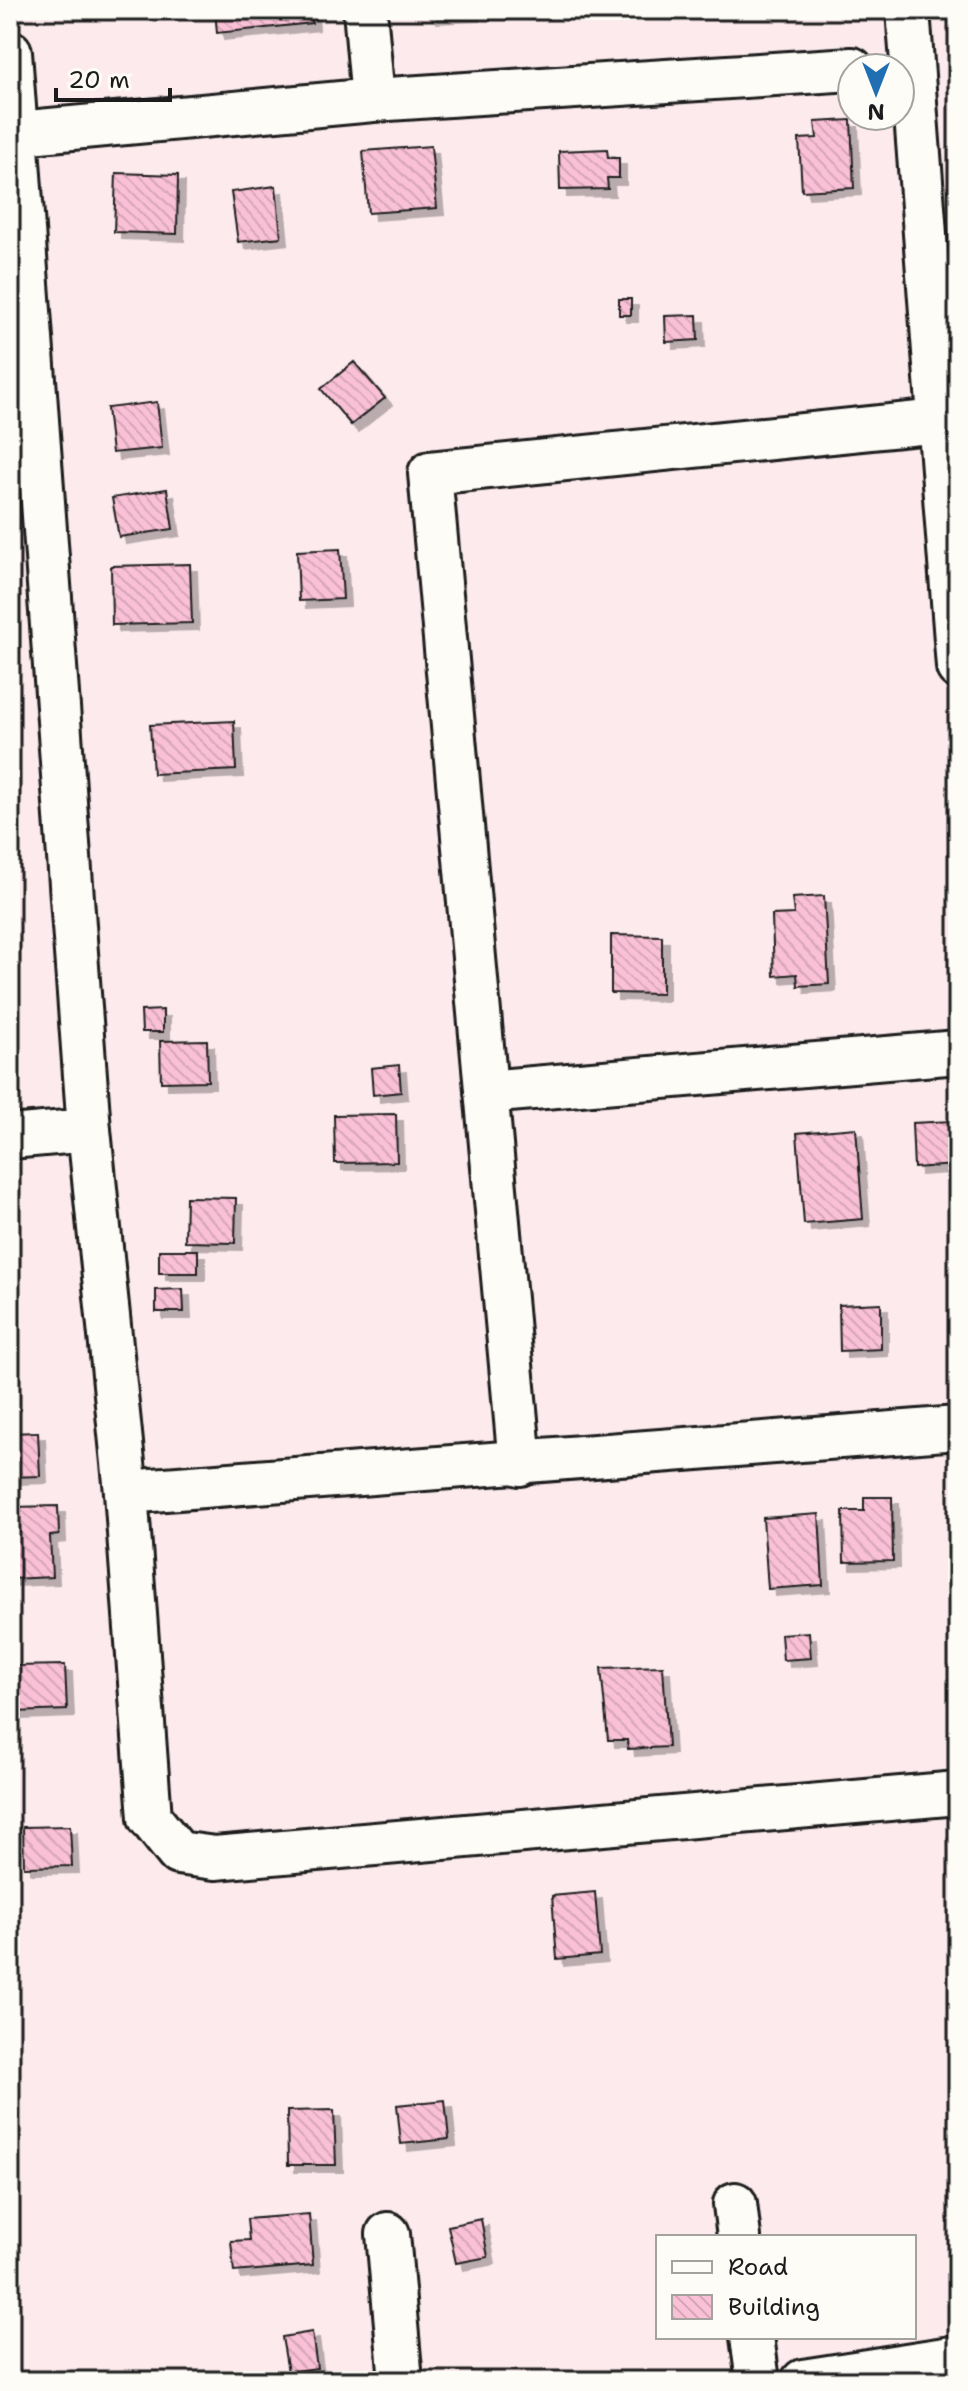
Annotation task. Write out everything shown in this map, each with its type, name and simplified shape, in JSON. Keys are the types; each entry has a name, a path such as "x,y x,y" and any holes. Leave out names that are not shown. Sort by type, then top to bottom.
{"street":[{"path":"365,10 373,100"},
{"path":"908,10 913,52"},
{"path":"10,52 89,1130 126,1492 150,1818 178,1853 215,1858 958,1793"},
{"path":"18,133 373,100 836,70"},
{"path":"916,93 958,667"},
{"path":"520,1464 430,473 939,421"},
{"path":"486,1092 958,1052"},
{"path":"10,1137 89,1130"},
{"path":"126,1492 958,1428"},
{"path":"388,2234 401,2381"},
{"path":"752,2339 758,2381"},
{"path":"803,2381 958,2357"}],"building":[{"path":"215,10 311,10 312,23 217,33"},
{"path":"430,10 472,10 472,14 430,16"},
{"path":"836,121 836,132 852,132 854,188 802,191 799,139 817,138 815,122"},
{"path":"431,146 437,208 368,213 363,151"},
{"path":"607,149 608,158 619,158 619,178 607,178 608,189 560,190 559,151"},
{"path":"116,173 178,175 177,234 114,232"},
{"path":"276,186 281,237 238,242 231,192"},
{"path":"619,299 631,299 631,315 619,315"},
{"path":"697,315 698,340 666,342 665,316"},
{"path":"354,362 385,398 351,425 321,389"},
{"path":"157,402 162,448 112,453 107,408"},
{"path":"167,489 173,529 119,537 112,498"},
{"path":"340,549 343,599 299,601 297,551"},
{"path":"190,564 192,623 112,625 111,566"},
{"path":"234,721 236,770 153,774 150,725"},
{"path":"824,896 829,984 798,986 797,974 774,976 772,915 794,914 792,898"},
{"path":"611,935 662,936 662,994 611,993"},
{"path":"163,1010 163,1032 142,1032 141,1011"},
{"path":"207,1040 208,1081 161,1082 160,1041"},
{"path":"399,1065 401,1092 373,1095 371,1068"},
{"path":"396,1114 397,1162 335,1163 334,1115"},
{"path":"952,1121 955,1165 914,1168 912,1123"},
{"path":"856,1128 863,1219 804,1224 797,1133"},
{"path":"186,1197 236,1198 235,1243 185,1242"},
{"path":"159,1250 198,1250 198,1273 159,1273"},
{"path":"183,1289 184,1312 156,1312 156,1290"},
{"path":"881,1303 881,1349 840,1351 839,1305"},
{"path":"38,1432 40,1476 10,1477 10,1433"},
{"path":"864,1497 892,1497 893,1561 844,1562 843,1511 864,1511"},
{"path":"58,1506 59,1535 50,1536 52,1577 10,1579 10,1507"},
{"path":"819,1514 823,1585 768,1589 763,1518"},
{"path":"809,1632 811,1658 783,1660 781,1634"},
{"path":"65,1665 67,1710 14,1712 13,1666"},
{"path":"663,1666 668,1747 628,1749 627,1740 608,1740 601,1668"},
{"path":"70,1826 72,1866 24,1867 23,1827"},
{"path":"954,1870 958,1870 958,1920"},
{"path":"595,1892 600,1955 557,1959 552,1896"},
{"path":"445,2100 449,2139 401,2144 397,2105"},
{"path":"334,2110 336,2165 288,2165 287,2111"},
{"path":"309,2214 313,2265 234,2272 231,2241 249,2240 247,2219"},
{"path":"481,2219 488,2257 456,2263 448,2226"},
{"path":"312,2332 317,2368 288,2372 282,2337"}]}
